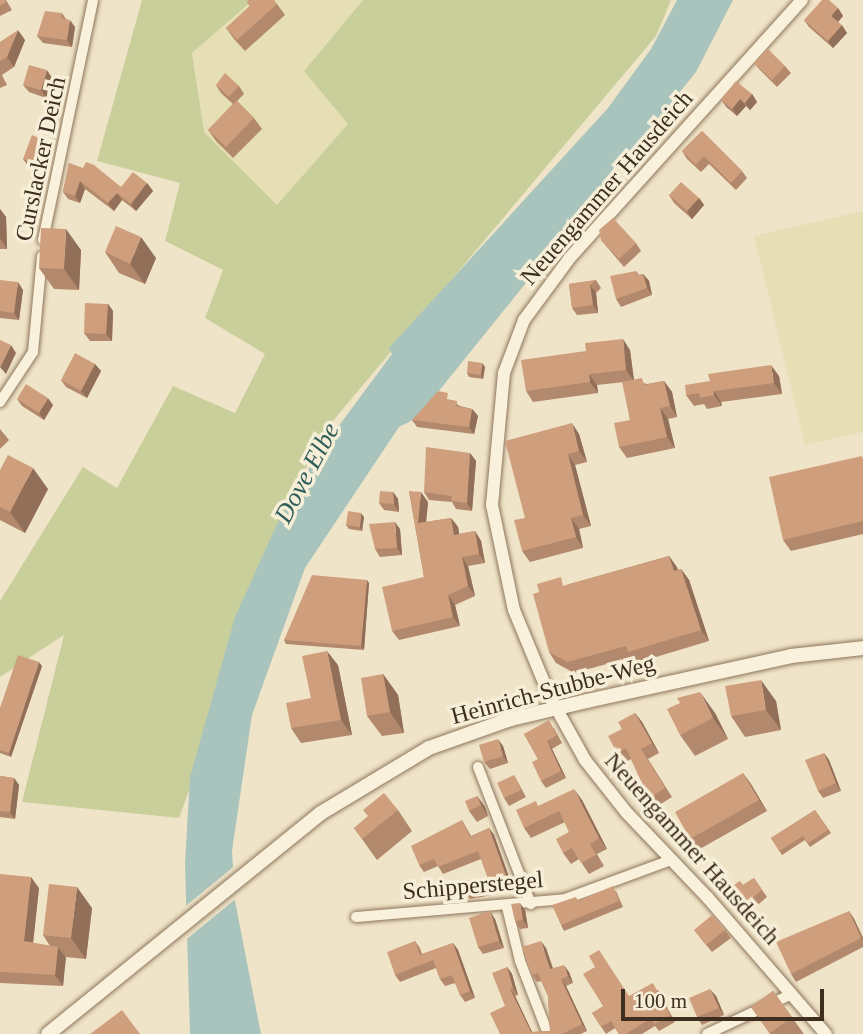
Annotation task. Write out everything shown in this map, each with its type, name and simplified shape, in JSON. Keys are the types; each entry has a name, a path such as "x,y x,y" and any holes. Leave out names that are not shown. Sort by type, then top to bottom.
{"main road":[{"name":"Heinrich-Stubbe-Weg","path":"48,1034 249,870 377,775 468,733 556,708 791,656 863,648"}],"street":[{"name":"Curslacker Deich","path":"0,402 33,352 44,231 73,115 93,0"},
{"name":"Neuengammer Hausdeich","path":"802,0 569,259 524,320 508,357 493,465 494,529 514,610 556,708 608,791 826,1034"},
{"path":"478,767 531,904"},
{"name":"Schipperstegel","path":"356,917 507,907 565,899 671,860"},
{"path":"507,907 520,961 548,1034"},
{"path":"707,1034 792,994"}],"shaded area":[{"path":"253,0 363,0 304,71 349,124 277,205 204,132 192,53"},
{"path":"863,211 863,432 805,445 754,236"}],"green space":[{"path":"142,0 253,0 192,53 204,132 277,205 348,124 304,71 363,0 671,0 656,36 316,441 179,818 22,802 64,635 0,677 0,601 83,467 117,488 173,386 235,413 265,354 205,318 223,270 165,241 180,183 97,161"}],"water":[{"name":"Dove Elbe","path":"677,0 733,0 696,72 417,418 399,427 305,568 252,715 232,851 235,901 261,1034 190,1034 185,864 190,777 235,617 277,524 315,458 392,354 389,348 608,108 651,49"}],"pier":[{"path":"237,864 238,897 182,943 182,909"}],"building":[{"path":"248,0 274,0 277,4 237,40 226,28 250,6"},
{"path":"822,0 829,0 838,8 831,16 842,25 828,41 804,20"},
{"path":"45,11 62,13 61,18 70,20 67,40 37,36"},
{"path":"18,30 7,57 0,61 0,42"},
{"path":"768,49 785,66 772,80 754,63"},
{"path":"29,65 47,70 41,90 23,85"},
{"path":"225,73 239,86 229,97 216,85"},
{"path":"736,81 752,94 745,103 740,99 732,109 721,99"},
{"path":"236,101 254,118 226,147 208,130"},
{"path":"702,131 742,171 731,183 704,156 696,165 682,151"},
{"path":"32,135 48,142 39,165 23,159"},
{"path":"86,162 94,165 121,187 133,172 147,183 131,204 117,193 108,203 80,181 75,196 63,192 69,163 83,168"},
{"path":"681,182 699,198 687,211 669,195"},
{"path":"613,218 636,243 619,259 601,240 599,230"},
{"path":"116,226 141,237 130,264 105,252"},
{"path":"41,228 66,229 64,269 39,268"},
{"path":"636,271 637,275 643,274 647,288 616,299 610,276"},
{"path":"0,280 18,282 14,313 0,311"},
{"path":"596,280 590,285 593,305 572,308 569,284"},
{"path":"85,303 108,304 106,334 84,333"},
{"path":"623,339 626,370 589,374 590,382 526,391 521,360 586,351 585,343"},
{"path":"0,340 11,345 0,367"},
{"path":"75,353 95,364 81,391 61,380"},
{"path":"468,361 482,363 481,375 467,373"},
{"path":"771,365 774,383 714,391 714,395 700,398 699,393 686,395 685,385 710,381 708,374"},
{"path":"642,378 644,385 664,381 670,406 660,408 667,437 619,447 614,423 630,420 622,382"},
{"path":"26,384 48,398 39,413 17,399"},
{"path":"438,391 448,393 447,399 457,401 456,406 472,409 469,427 412,420"},
{"path":"572,423 579,451 568,454 583,515 571,518 576,537 522,551 514,520 525,518 505,441"},
{"path":"426,447 470,453 467,503 451,501 452,496 424,492"},
{"path":"8,455 33,468 10,512 0,507 0,470"},
{"path":"862,456 863,521 783,540 769,477"},
{"path":"380,491 393,492 394,504 379,503"},
{"path":"409,491 421,492 418,523 451,518 454,535 475,531 479,554 462,557 468,586 448,595 453,617 392,631 382,587 424,577"},
{"path":"348,511 361,513 360,527 346,525"},
{"path":"395,522 397,548 375,549 369,524"},
{"path":"669,556 674,571 681,569 701,630 628,652 626,646 567,662 549,652 533,594 539,592 537,584 561,577 563,586"},
{"path":"312,575 367,580 361,646 284,640"},
{"path":"327,651 341,720 291,728 286,703 311,698 302,656"},
{"path":"18,655 39,662 9,753 0,750 0,708"},
{"path":"383,674 390,712 367,716 361,678"},
{"path":"761,680 766,710 731,716 725,686"},
{"path":"700,692 713,718 680,735 667,709 680,703 677,698"},
{"path":"635,713 652,743 641,749 665,788 649,798 626,748 617,753 608,736 622,729 618,722"},
{"path":"549,720 557,735 547,741 561,771 541,781 532,762 538,759 524,734"},
{"path":"498,739 503,756 484,762 479,745"},
{"path":"824,753 836,783 818,791 805,760"},
{"path":"743,773 759,800 690,839 675,812"},
{"path":"514,775 521,790 504,798 497,783"},
{"path":"0,776 14,778 10,812 0,811"},
{"path":"574,789 599,838 590,844 596,855 581,863 572,848 563,853 556,839 569,832 559,811 524,828 516,810 536,801 538,806"},
{"path":"384,793 398,810 362,839 354,828 368,816 363,810"},
{"path":"477,796 481,805 469,811 465,801"},
{"path":"815,810 828,830 808,843 803,836 779,851 771,838"},
{"path":"462,820 470,837 489,828 509,884 465,892 463,881 488,878 478,851 438,867 434,859 419,865 411,846"},
{"path":"0,874 31,877 24,941 58,947 55,975 0,972"},
{"path":"754,878 762,890 742,907 729,888 740,881 743,885"},
{"path":"49,884 77,887 71,938 43,935"},
{"path":"613,886 619,901 561,925 552,905 576,897 578,901"},
{"path":"520,903 523,920 515,921 511,904"},
{"path":"490,911 499,941 478,947 469,918"},
{"path":"849,911 861,938 791,974 776,942"},
{"path":"712,915 725,930 706,945 694,930"},
{"path":"415,941 420,955 453,943 470,991 460,995 452,975 440,979 433,960 395,975 387,952"},
{"path":"541,941 550,969 564,965 568,976 561,979 582,1024 562,1034 500,1034 490,1013 505,1006 492,973 507,967 513,988 510,989 531,1032 550,1031 548,996 538,973 532,975 522,947"},
{"path":"599,950 629,996 653,983 670,1015 654,1024 651,1018 626,1034 619,1034 611,1021 601,1027 592,1013 603,1006 583,974 595,967 589,956"},
{"path":"710,989 719,1008 697,1017 689,998"},
{"path":"773,991 792,1017 770,1033 751,1007"},
{"path":"122,1010 140,1034 90,1034"}]}
